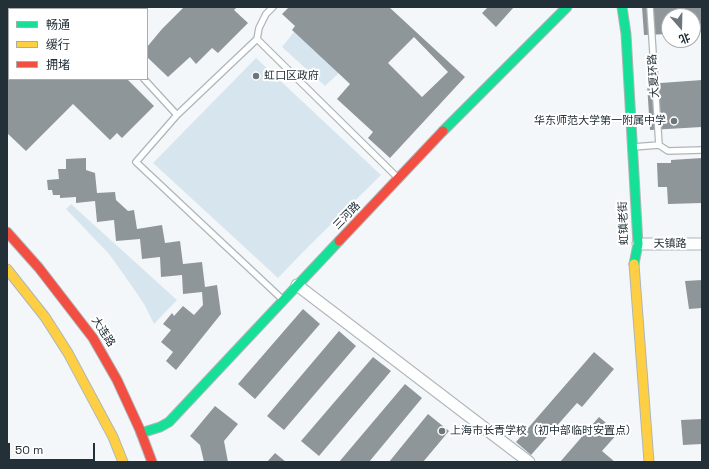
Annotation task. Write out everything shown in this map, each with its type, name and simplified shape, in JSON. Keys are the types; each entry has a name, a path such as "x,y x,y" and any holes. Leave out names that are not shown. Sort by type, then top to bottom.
{"street":[{"name":"三河路","path":"141,433 160,427 174,417 460,114 566,7"},
{"name":"虹镇老街","path":"622,7 626,34 638,244 634,266 649,462"},
{"name":"大连路","path":"7,232 40,268 94,338 117,380 141,433 152,462"},
{"name":"天镇路","path":"638,244 702,244"},
{"path":"7,270 45,317 68,353 113,437 123,462"},
{"path":"297,285 529,462"}],"lane":[{"path":"273,7 266,14 259,28 258,39 177,115 136,162 283,301"},
{"name":"大夏环路","path":"650,7 659,145"},
{"path":"258,39 399,179"},
{"path":"145,80 177,115"},
{"path":"632,147 659,145 668,151 702,150"}],"shaded area":[{"path":"89,7 129,7 128,8"},
{"path":"294,32 339,73 325,86 282,47"},
{"path":"256,58 381,175 278,278 153,163"},
{"path":"71,204 177,300 154,324 144,304 109,254 66,209"}],"building":[{"path":"184,7 237,7 234,10 248,23 218,53 212,48 196,64 190,57 168,77 148,58 148,46"},
{"path":"289,7 389,7 465,77 390,158 368,138 373,132 337,99 350,84 292,30 295,26 282,14","holes":["414,37 448,72 422,97 388,63"]},
{"path":"488,7 514,7 496,27 482,13"},
{"path":"642,7 702,7 702,32 701,8 661,8 661,34 644,35"},
{"path":"7,64 8,80 128,80 154,106 122,138 117,133 110,140 73,104 26,151 7,133"},
{"path":"702,80 702,127 650,130 647,84"},
{"path":"86,158 86,170 95,173 97,193 115,192 116,200 128,211 134,210 137,229 162,225 165,243 180,241 183,264 202,262 205,287 217,285 221,314 176,370 166,361 173,352 161,342 171,330 163,324 172,313 174,316 183,306 194,315 203,305 202,292 183,294 182,275 161,277 160,257 142,259 140,239 116,241 114,220 97,222 95,201 76,203 76,197 60,198 60,195 53,195 52,190 48,190 47,180 59,179 58,169 66,169 66,159"},
{"path":"702,158 702,203 668,204 667,187 658,187 657,163 671,163 671,160"},
{"path":"702,280 702,308 689,309 685,281"},
{"path":"303,309 320,324 255,399 238,384"},
{"path":"339,331 356,346 284,430 267,416"},
{"path":"594,352 614,369 582,407 577,403 531,455 516,442"},
{"path":"373,357 391,371 319,456 301,441"},
{"path":"405,384 422,398 369,462 339,462"},
{"path":"215,406 238,424 224,441 228,462 204,462 200,445 190,436"},
{"path":"428,414 449,431 423,462 389,462"},
{"path":"599,417 618,433 602,451 615,462 560,462"},
{"path":"702,419 702,444 683,445 681,420"},
{"path":"275,453 286,462 267,462"}],"traffic: fast":[{"path":"443,131 567,7"},
{"path":"622,7 626,34 638,244 634,264"},
{"path":"141,433 160,427 169,422 339,241"}],"traffic: slow":[{"path":"634,264 649,462"},
{"path":"7,269 45,317 68,353 113,437 123,462"}],"traffic: jam":[{"path":"339,241 443,131"},
{"path":"7,232 39,268 93,338 117,380 140,430 152,462"}],"place":[{"name":"虹口区政府","path":"256,76"},
{"name":"华东师范大学第一附属中学","path":"674,121"},
{"name":"上海市长青学校（初中部临时安置点）","path":"442,431"}]}
